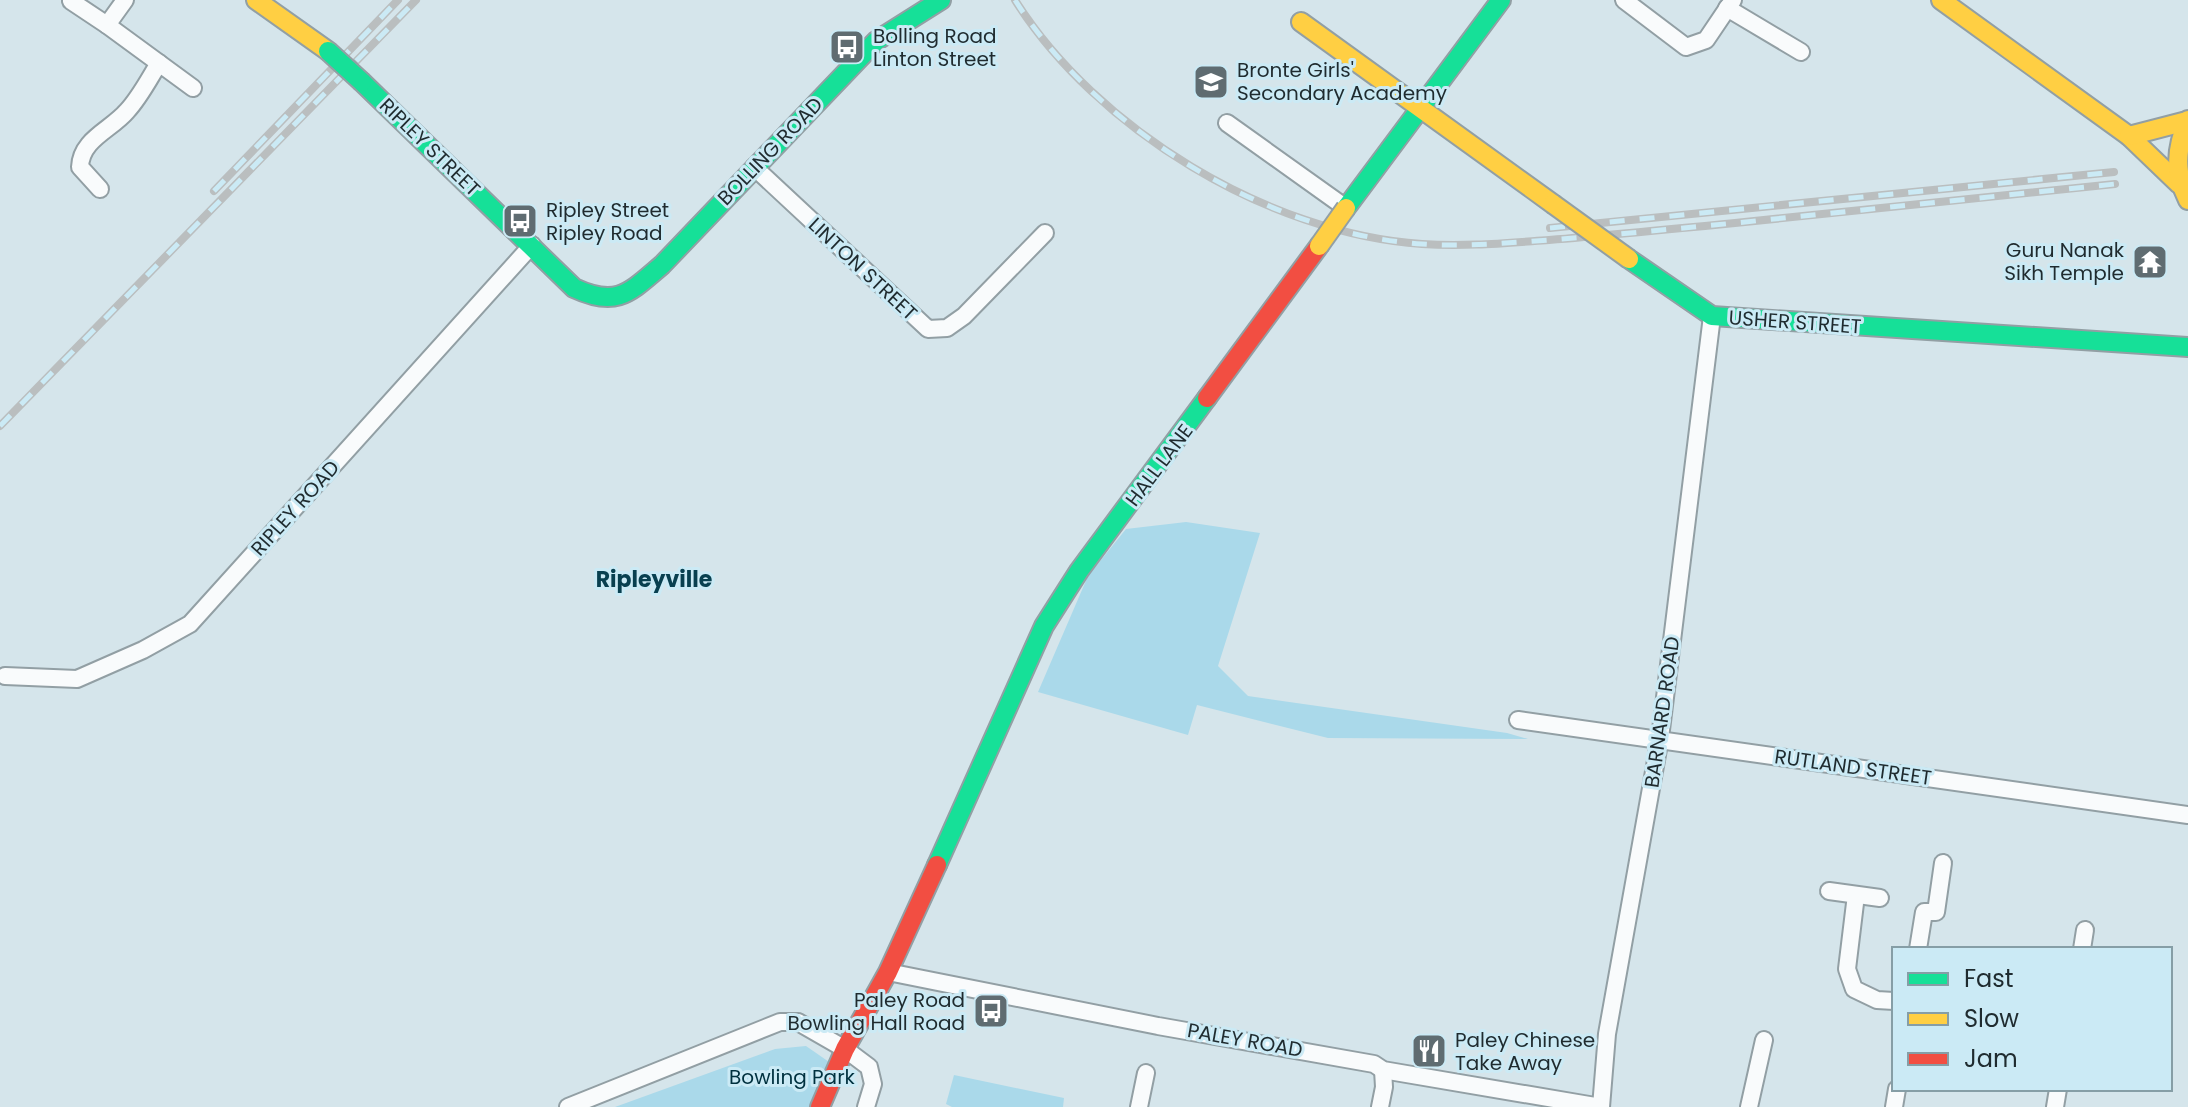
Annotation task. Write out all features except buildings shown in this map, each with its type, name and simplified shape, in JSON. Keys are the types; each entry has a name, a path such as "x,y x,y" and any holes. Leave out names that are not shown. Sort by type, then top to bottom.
{"street":[{"path":"107,25 125,0"},
{"name":"RIPLEY STREET","path":"256,0 328,51 574,288 598,298"},
{"name":"BOLLING ROAD","path":"598,298 615,297 633,290 662,265 876,41 941,0"},
{"name":"HALL LANE","path":"820,1107 845,1049 888,972 1044,626 1079,571 1501,0"},
{"path":"1624,0 1686,47 1706,40 1730,4 1801,52"},
{"path":"1942,0 2129,136 2183,192"},
{"path":"71,1 193,88"},
{"name":"USHER STREET","path":"1301,22 1712,316 2188,347"},
{"path":"100,189 80,167 82,152 97,135 127,111 159,63"},
{"path":"2129,136 2188,121"},
{"path":"2183,192 2176,151 2188,121"},
{"path":"1227,123 1346,208"},
{"name":"LINTON STREET","path":"754,167 928,329 947,328 964,316 1045,233"},
{"name":"RIPLEY ROAD","path":"5,676 77,679 143,650 190,624 532,245"},
{"name":"BARNARD ROAD","path":"1601,1107 1607,1034 1660,738 1712,316"},
{"name":"RUTLAND STREET","path":"1518,720 2188,815"},
{"path":"1918,947 1924,912 1936,912 1943,863"},
{"path":"1829,891 1880,898"},
{"path":"1856,895 1847,969 1854,989 1877,1000 1892,1001"},
{"path":"2082,947 2085,930"},
{"name":"PALEY ROAD","path":"888,972 1158,1026 1374,1064 1383,1070 1601,1107"},
{"path":"568,1107 780,1022 798,1022 869,1067 873,1084 866,1107"},
{"path":"1749,1107 1764,1040"},
{"path":"1380,1107 1383,1070"},
{"path":"1139,1107 1146,1073"}],"green space":[{"path":"1186,522 1260,533 1218,666 1248,696 1507,733 1528,739 1328,738 1197,705 1188,735 1038,692 1088,576 1126,529"},
{"name":"Bowling Park","path":"806,1046 832,1064 813,1107 615,1107 775,1049"},
{"path":"954,1075 1064,1098 1063,1107 952,1107 946,1104"}],"railway":[{"path":"214,191 398,0"},
{"path":"0,426 416,0"},
{"path":"1015,0 1049,47 1091,91 1139,131 1192,167 1247,196 1305,220 1364,236 1438,245 1517,242 2115,184"},
{"path":"1550,228 2114,172"}],"traffic: fast":[{"path":"362,82 574,288 601,297 612,297 631,290 662,265 876,41 941,0"},
{"path":"1346,208 1501,0"},
{"path":"328,51 362,82"},
{"path":"1629,259 1712,316 2188,347"},
{"path":"937,865 1044,626 1079,571 1207,398"}],"traffic: slow":[{"path":"256,0 328,51"},
{"path":"1941,0 2129,136 2179,184"},
{"path":"1301,22 1553,204"},
{"path":"2188,120 2178,160 2180,180 2188,200"},
{"path":"2129,136 2187,121"},
{"path":"1553,204 1629,259"},
{"path":"1319,246 1346,208"}],"traffic: jam":[{"path":"1207,398 1319,246"},
{"path":"820,1107 845,1049 888,972 937,865"}],"place":[{"name":"Bolling Road Linton Street","path":"847,47"},
{"name":"Bronte Girls' Secondary Academy","path":"1211,82"},
{"name":"Ripley Street Ripley Road","path":"520,221"},
{"name":"Guru Nanak Sikh Temple","path":"2150,262"},
{"name":"Paley Road Bowling Hall Road","path":"991,1011"},
{"name":"Paley Chinese Take Away","path":"1429,1051"}],"district":[{"name":"Ripleyville","path":"654,579"}]}
